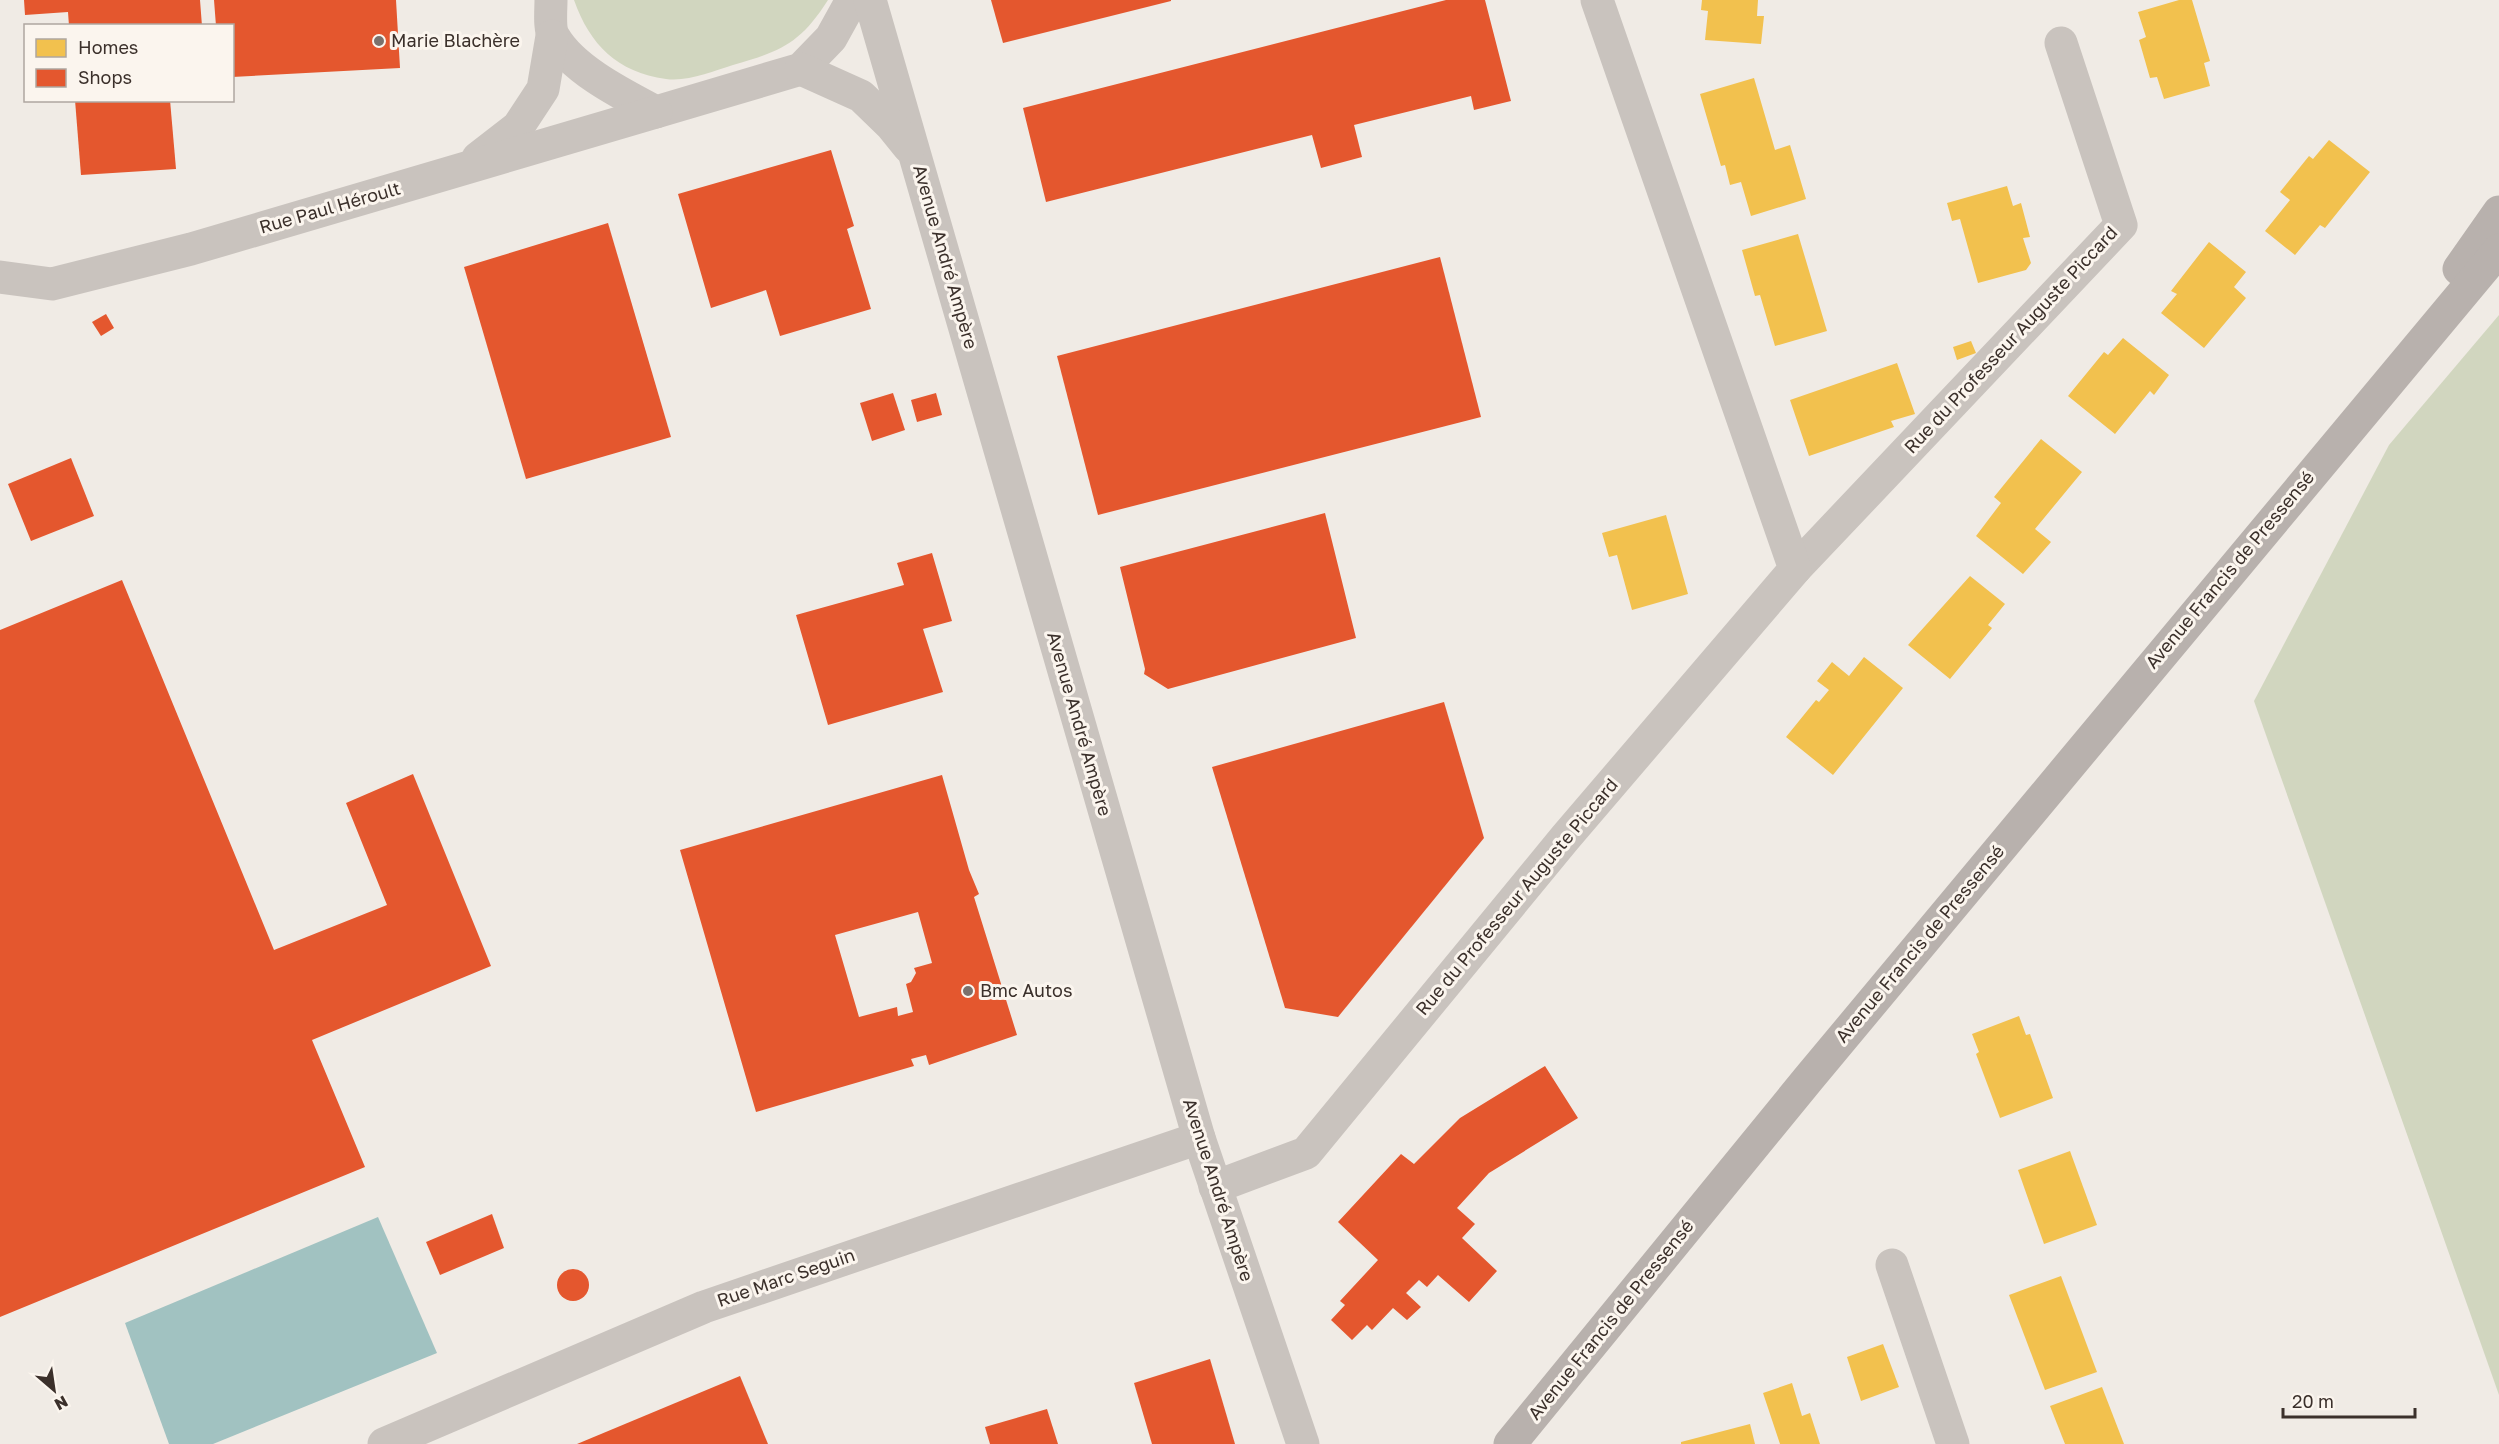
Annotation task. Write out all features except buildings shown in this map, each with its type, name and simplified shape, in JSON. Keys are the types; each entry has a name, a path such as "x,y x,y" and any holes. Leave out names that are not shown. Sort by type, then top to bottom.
{"main road":[{"name":"Avenue Francis de Pressensé","path":"2333,447 2499,212"},
{"name":"Avenue Francis de Pressensé","path":"1510,1444 1809,1078 2499,250"}],"street":[{"path":"465,168 518,127 543,89 552,36 551,0"},
{"path":"852,0 831,38 801,69 861,96 892,126 917,158"},
{"name":"Avenue André Ampère","path":"870,0 1199,1138 1303,1444"},
{"path":"1597,0 1795,569"},
{"path":"552,36 592,74 619,93 656,112"},
{"name":"Rue du Professeur Auguste Piccard","path":"1215,1187 1306,1153 1559,845 1795,569 2121,225 2061,43"},
{"name":"Rue Paul Héroult","path":"0,277 52,284 191,249 801,69"},
{"name":"Rue Marc Seguin","path":"384,1444 704,1307 1199,1138"},
{"path":"1892,1265 1953,1444"}],"green space":[{"path":"574,0 828,0 808,27 777,50 700,75 674,80 633,70 608,54 588,30"},
{"path":"2499,315 2499,1395 2254,701 2389,445"}],"water":[{"path":"378,1217 437,1353 213,1444 169,1444 125,1323"}],"place":[{"name":"Marie Blachère","path":"379,41"},
{"name":"Bmc Autos","path":"968,991"}]}
